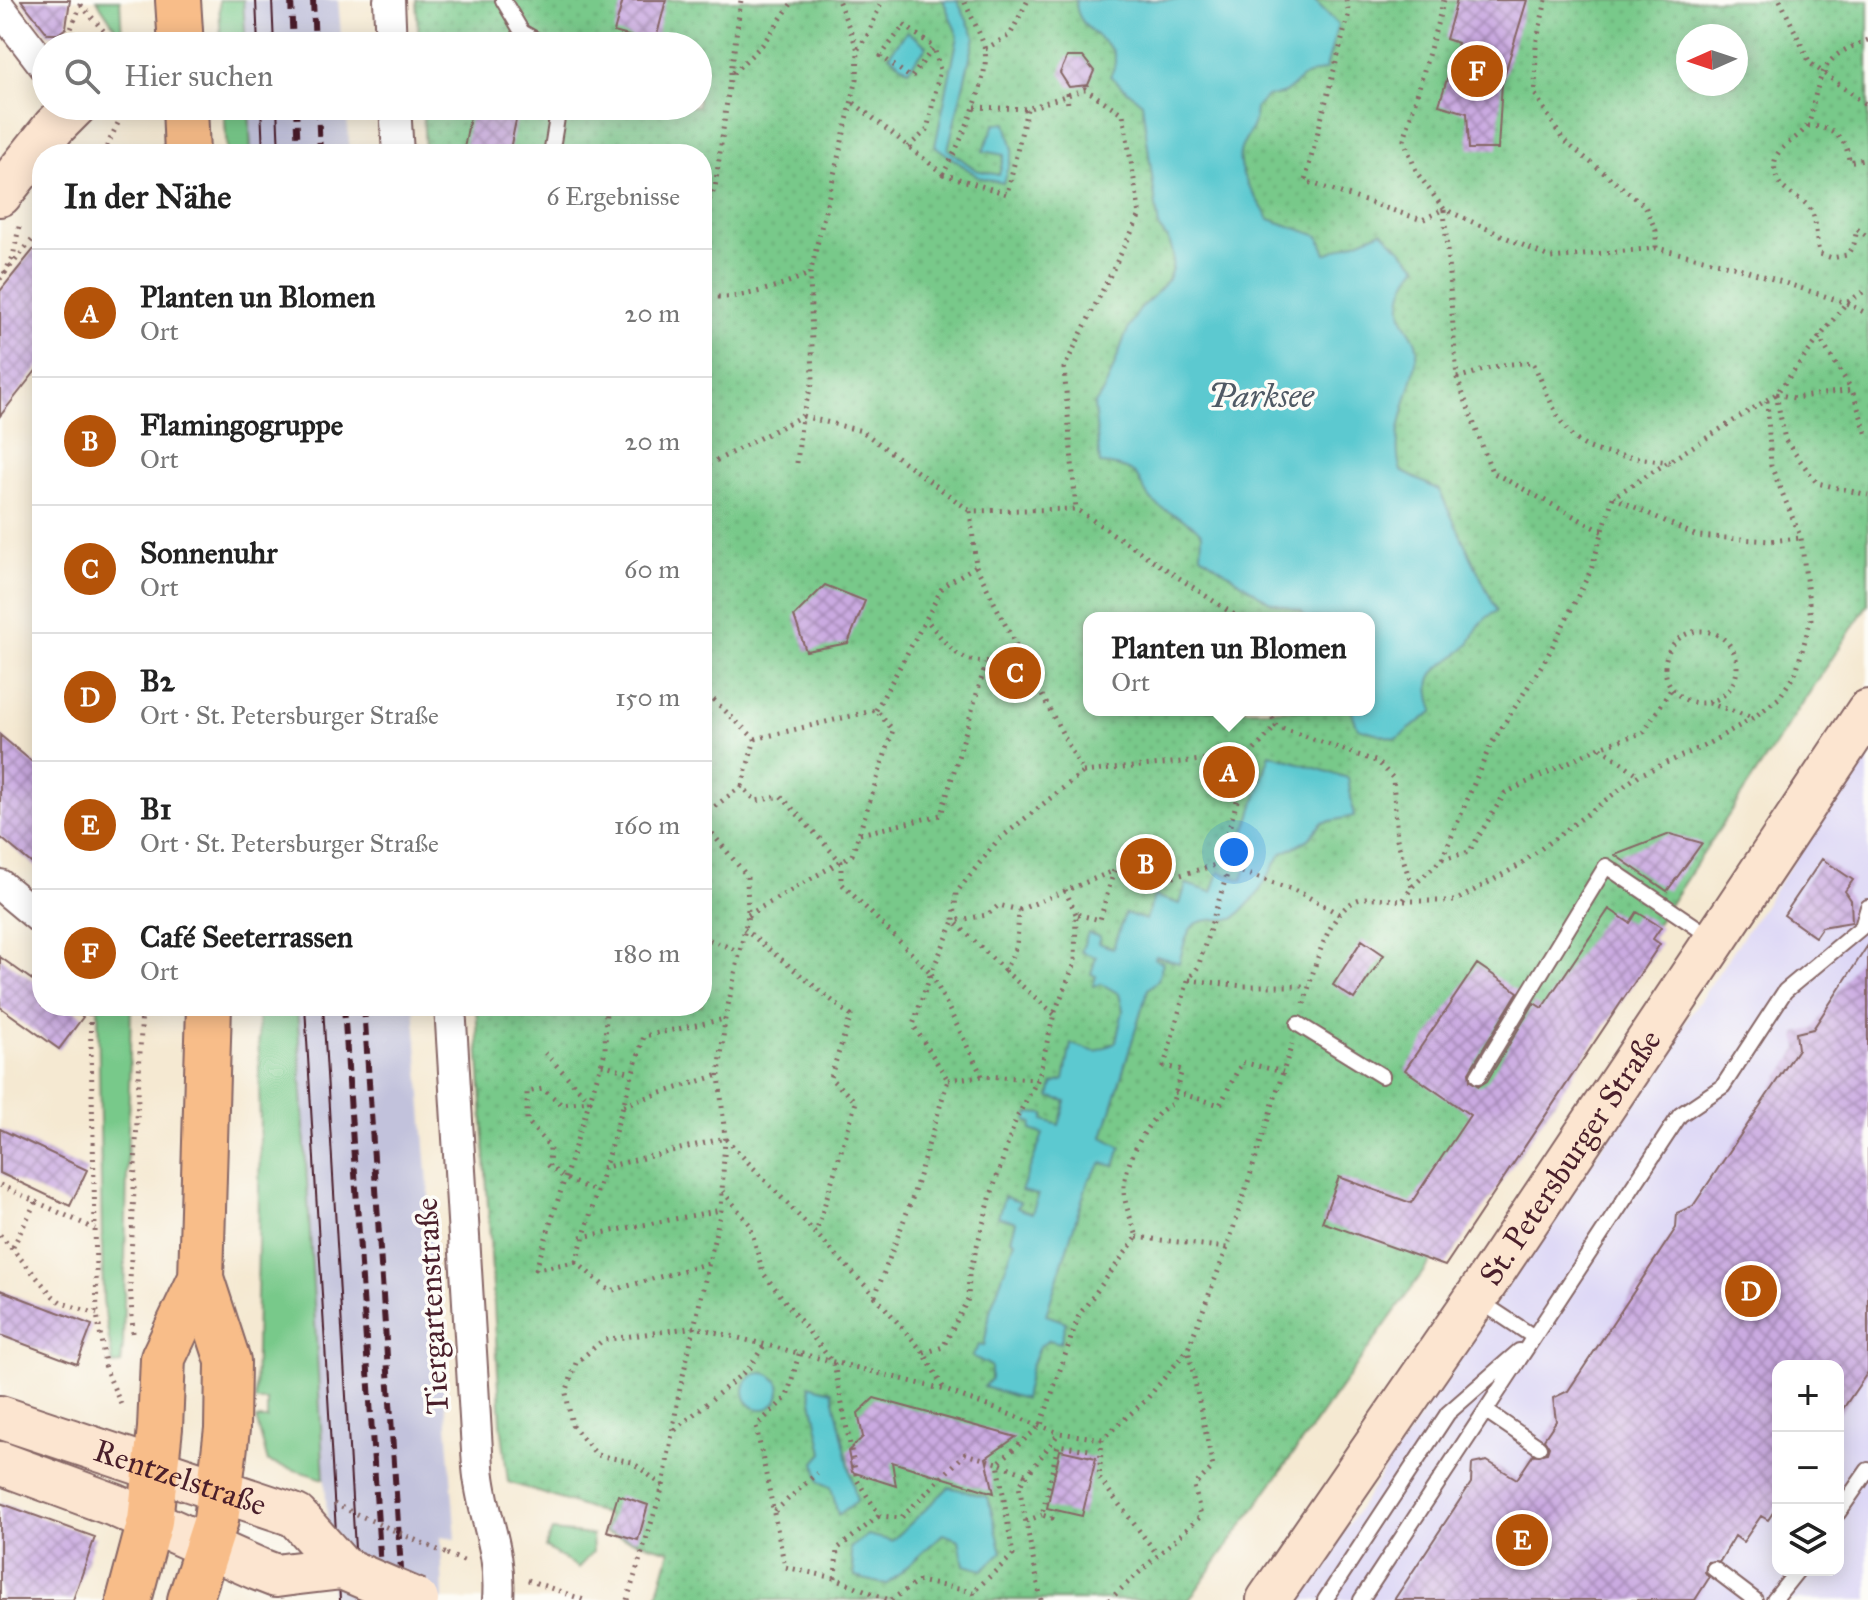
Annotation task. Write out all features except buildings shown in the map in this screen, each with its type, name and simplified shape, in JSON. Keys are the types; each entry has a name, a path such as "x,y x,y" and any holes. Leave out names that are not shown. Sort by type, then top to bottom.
{"main road":[{"path":"186,120 187,144"},
{"path":"190,1600 210,1548 222,1489 228,1361 201,1278 209,1016"},
{"path":"129,1600 150,1521 157,1467 163,1358 201,1278"}],"street":[{"path":"389,0 390,32"},
{"path":"0,8 32,50"},
{"path":"40,144 61,120"},
{"path":"396,120 397,144"},
{"path":"0,195 32,155"},
{"name":"St. Petersburger Straße","path":"1268,1600 1476,1298 1868,711"},
{"path":"0,885 32,912"},
{"name":"Tiergartenstraße","path":"451,1016 478,1467 482,1500 498,1553 498,1600"},
{"name":"Rentzelstraße","path":"0,1417 296,1516 342,1568 417,1600"},
{"name":"Rentzelstraße","path":"0,1463 150,1521 276,1576 342,1568"}],"lane":[{"path":"503,0 522,32"},
{"path":"553,144 557,120"},
{"path":"1478,1076 1606,866 1715,939"},
{"path":"1361,1600 1680,1115 1723,1086 1785,991 1862,927 1868,907"},
{"path":"1298,1024 1382,1076"},
{"path":"1476,1298 1534,1337"},
{"path":"1325,1600 1448,1413 1534,1337"},
{"path":"1486,1411 1539,1447"},
{"path":"1844,1504 1868,1470"},
{"path":"1714,1569 1755,1600"},
{"path":"1774,1600 1793,1576"}],"path":[{"path":"712,194 741,0"},
{"path":"732,73 762,45 794,0"},
{"path":"797,463 802,416 813,381 810,274 854,103 858,50 838,0"},
{"path":"858,50 869,33 882,0"},
{"path":"943,174 960,147 975,107 985,49 964,0"},
{"path":"985,49 1010,35 1028,0"},
{"path":"1346,0 1349,13 1305,181 1422,220 1444,209"},
{"path":"1444,0 1404,140 1417,173 1444,209 1551,258 1656,248 1733,266 1846,303 1868,314"},
{"path":"1546,0 1536,44 1535,94 1563,140 1645,206 1656,231 1656,248"},
{"path":"1780,0 1810,63 1868,106"},
{"path":"69,32 82,3 105,32"},
{"path":"908,147 927,130 940,70 934,47 904,25 881,56 911,78 934,47"},
{"path":"1868,40 1837,52 1822,72 1808,126 1787,141 1775,158 1779,183 1791,196 1807,204 1814,216 1820,254 1832,258 1847,255 1854,244 1857,229 1868,237"},
{"path":"975,107 1027,109 1085,89 1123,114 1140,215 1064,368 1076,509"},
{"path":"1067,93 1068,106"},
{"path":"854,103 943,174 1007,194 1027,109"},
{"path":"108,144 119,121"},
{"path":"1808,126 1829,129 1844,141 1849,162 1868,158"},
{"path":"1444,209 1457,378 1492,472 1603,532"},
{"path":"0,279 32,240"},
{"path":"712,295 740,295 810,274"},
{"path":"1403,901 1412,887 1442,859 1490,746 1547,657 1591,570 1613,497 1733,418 1776,394 1846,303 1868,289"},
{"path":"1818,336 1852,390 1868,438"},
{"path":"1457,378 1501,365 1533,362 1570,439 1598,453 1670,462"},
{"path":"1776,394 1794,398 1852,390"},
{"path":"1776,394 1785,440 1817,483 1868,495"},
{"path":"1157,1554 1099,1478 1102,1439 1146,1400 1188,1349 1227,1248 1322,943 1339,914 1362,898 1455,901 1518,866 1639,775 1704,746 1753,718 1779,698 1796,672 1811,619 1801,538 1771,466 1767,401"},
{"path":"712,463 802,416 862,431 970,511 1076,509 1230,612"},
{"path":"1613,497 1697,536 1770,541 1801,538"},
{"path":"970,511 976,566 1083,772"},
{"path":"755,739 876,710 943,586 976,566"},
{"path":"926,619 953,654 986,663 1021,656"},
{"path":"1708,703 1726,693 1736,674 1735,652 1714,632 1695,630 1671,644 1664,667 1671,689 1680,697 1753,718"},
{"path":"860,834 941,815 986,663"},
{"path":"1442,859 1469,852 1505,793 1600,747 1644,732 1671,689"},
{"path":"712,698 755,739"},
{"path":"748,915 852,855 893,730 876,710"},
{"path":"1272,716 1276,726"},
{"path":"1276,726 1378,762 1393,778 1397,839 1412,887"},
{"path":"1219,864 1250,755 1276,726"},
{"path":"712,811 742,786 755,739"},
{"path":"1600,747 1639,775"},
{"path":"875,1296 912,1199 948,1080 913,1025 954,921 956,893 997,841 1083,772 1250,755"},
{"path":"742,786 756,801 781,796 841,862 841,883 931,973 982,1076"},
{"path":"627,1600 663,1486 679,1393 721,1210 725,1138 719,1075 725,1019 748,915 747,876 712,832"},
{"path":"954,921 987,915 999,905 1019,910 1114,870 1156,882 1219,864 1299,892 1339,914"},
{"path":"1137,1237 1123,1188 1142,1134 1160,1108 1172,1104 1182,1070 1164,1066 1188,980 1198,967 1229,868"},
{"path":"1076,914 1100,920 1114,870"},
{"path":"924,1353 943,1347 968,1299 969,1275 991,1195 1016,1119 1038,1079 1054,1014 1075,963 1076,914 1065,890"},
{"path":"1005,971 1017,944 1019,910"},
{"path":"954,921 1054,1014"},
{"path":"744,929 851,1016 830,1078 856,1102 816,1233"},
{"path":"712,941 738,951"},
{"path":"1188,980 1244,986 1309,986"},
{"path":"90,1016 97,1314 106,1370 125,1414 126,1398"},
{"path":"133,1334 130,1281 142,1016"},
{"path":"576,1262 536,1269 602,1064 605,1016"},
{"path":"576,1262 581,1237 644,1036 725,1019"},
{"path":"545,1053 590,1101"},
{"path":"1175,1092 1220,1105 1242,1062 1283,1072"},
{"path":"602,1064 631,1073"},
{"path":"622,1106 719,1075"},
{"path":"948,1080 982,1076 1038,1079"},
{"path":"590,1101 561,1104 543,1089 527,1092 527,1121 550,1147 549,1166 566,1179 595,1191"},
{"path":"725,1138 875,1296 924,1353 945,1390"},
{"path":"602,1168 725,1138"},
{"path":"0,1185 95,1229"},
{"path":"722,1190 750,1225 763,1273 834,1364 857,1480 880,1516"},
{"path":"13,1247 36,1201"},
{"path":"581,1237 721,1210"},
{"path":"0,1235 62,1303 97,1314"},
{"path":"1137,1237 1227,1248"},
{"path":"998,1463 1041,1425 1079,1315 1137,1237"},
{"path":"576,1262 610,1291 710,1262"},
{"path":"663,1486 632,1462 597,1455 572,1425 566,1393 576,1363 603,1340 695,1327 945,1390 1059,1433 1102,1439"},
{"path":"674,1431 749,1368 765,1344"},
{"path":"1109,1600 1201,1516 1194,1486 1213,1467 1188,1349"},
{"path":"799,1354 787,1397 756,1426 785,1567 835,1578 890,1600 919,1581 973,1592"},
{"path":"1041,1600 1019,1486 1025,1474 1059,1433"},
{"path":"1042,1515 1058,1445 1089,1453 1091,1437"},
{"path":"835,1578 837,1549 880,1516 901,1518 965,1454 1025,1474"},
{"path":"973,1592 1013,1555 998,1463"},
{"path":"774,1512 817,1473"},
{"path":"330,1502 470,1564"},
{"path":"1026,1521 1042,1515 1052,1518 1054,1509"},
{"path":"524,1579 584,1600"},
{"path":"973,1592 975,1600"}],"shaded area":[{"path":"243,0 338,0 341,32 245,32"},
{"path":"250,120 347,120 349,144 251,144"},
{"path":"1868,751 1868,1600 1298,1600 1492,1309"},
{"path":"298,1016 415,1016 456,1539 441,1537 443,1600 367,1600 363,1548 366,1600 332,1600"}],"green space":[{"path":"97,0 120,0 122,32 118,32"},
{"path":"219,0 243,0 245,32 220,32"},
{"path":"416,0 1868,0 1868,604 1473,1202 1189,1600 656,1600 670,1551 604,1532 608,1515 508,1482 501,1422 477,1016 712,1016 712,144 425,144 424,120 712,120 712,32 418,32"},
{"path":"225,120 250,120 251,144 226,144"},
{"path":"98,1016 131,1016 121,1364 113,1365 103,1301"},
{"path":"258,1016 298,1016 324,1479 268,1462 256,1419 267,1419 267,1401 255,1401 260,1137"},
{"path":"552,1531 592,1535 593,1552 578,1568 545,1547"}],"water":[{"path":"943,0 957,0 975,37 948,149 976,170 999,175 1004,155 983,151 995,124 1006,123 1013,150 1003,183 979,177 935,146 958,36"},
{"name":"Parksee","path":"1076,0 1314,0 1338,24 1326,69 1304,77 1283,94 1267,96 1256,108 1252,126 1241,149 1241,167 1248,186 1269,219 1319,236 1326,254 1382,231 1418,266 1409,278 1401,300 1402,315 1417,350 1399,428 1401,471 1439,490 1497,611 1483,621 1464,649 1434,672 1429,686 1434,711 1396,739 1358,728 1353,716 1375,716 1375,612 1302,612 1270,602 1201,555 1202,534 1151,499 1135,474 1117,466 1100,464 1094,405 1107,383 1132,322 1167,280 1173,255 1169,241 1159,228 1142,103 1110,76 1115,64 1114,54 1084,24"},
{"path":"907,31 927,46 908,70 889,55"},
{"path":"1270,754 1348,778 1354,816 1322,823 1309,839 1281,854 1257,895 1234,919 1208,920 1194,925 1186,938 1179,963 1156,956 1155,959 1163,962 1158,980 1148,989 1103,1137 1121,1147 1115,1166 1102,1163 1088,1181 1046,1315 1066,1322 1060,1343 1049,1340 1039,1347 1031,1366 1024,1399 984,1387 991,1379 991,1366 972,1356 979,1345 984,1346 990,1311 1015,1241 1011,1239 1016,1222 998,1217 1004,1197 1020,1202 1017,1208 1032,1213 1038,1195 1021,1191 1043,1134 1031,1130 1032,1123 1027,1121 1029,1113 1045,1114 1044,1120 1059,1125 1066,1101 1050,1097 1053,1084 1064,1080 1071,1044 1096,1052 1116,1042 1123,1010 1119,994 1102,984 1093,986 1096,976 1091,974 1096,957 1081,952 1088,933 1100,937 1098,943 1113,948 1125,913 1146,920 1154,896 1180,904 1186,884 1212,892 1219,872 1242,880 1253,847 1242,843"},
{"path":"762,1373 775,1378 780,1391 775,1404 762,1409 749,1404 744,1391 749,1378"},
{"path":"809,1385 832,1391 857,1501 838,1515 831,1487 819,1482 815,1462 823,1453"},
{"path":"949,1487 988,1497 1002,1552 983,1570 964,1565 959,1540 943,1534 887,1585 855,1577 850,1548 868,1535 892,1541"}],"tram line":[{"path":"256,0 257,32"},
{"path":"272,0 273,32"},
{"path":"262,120 263,144"},
{"path":"278,120 279,144"},
{"path":"306,1016 340,1600"},
{"path":"324,1016 358,1600"}],"railway":[{"path":"291,0 292,32"},
{"path":"313,0 314,32"},
{"path":"297,120 298,144"},
{"path":"319,120 320,144"},
{"path":"345,1016 383,1600"},
{"path":"365,1016 403,1600"}],"place":[{"name":"Café Seeterrassen","path":"1477,71"},
{"name":"Sonnenuhr","path":"1015,673"},
{"name":"Planten un Blomen","path":"1229,772"},
{"name":"Flamingogruppe","path":"1146,864"},
{"name":"B2","path":"1751,1291"},
{"name":"B1","path":"1522,1540"}]}
